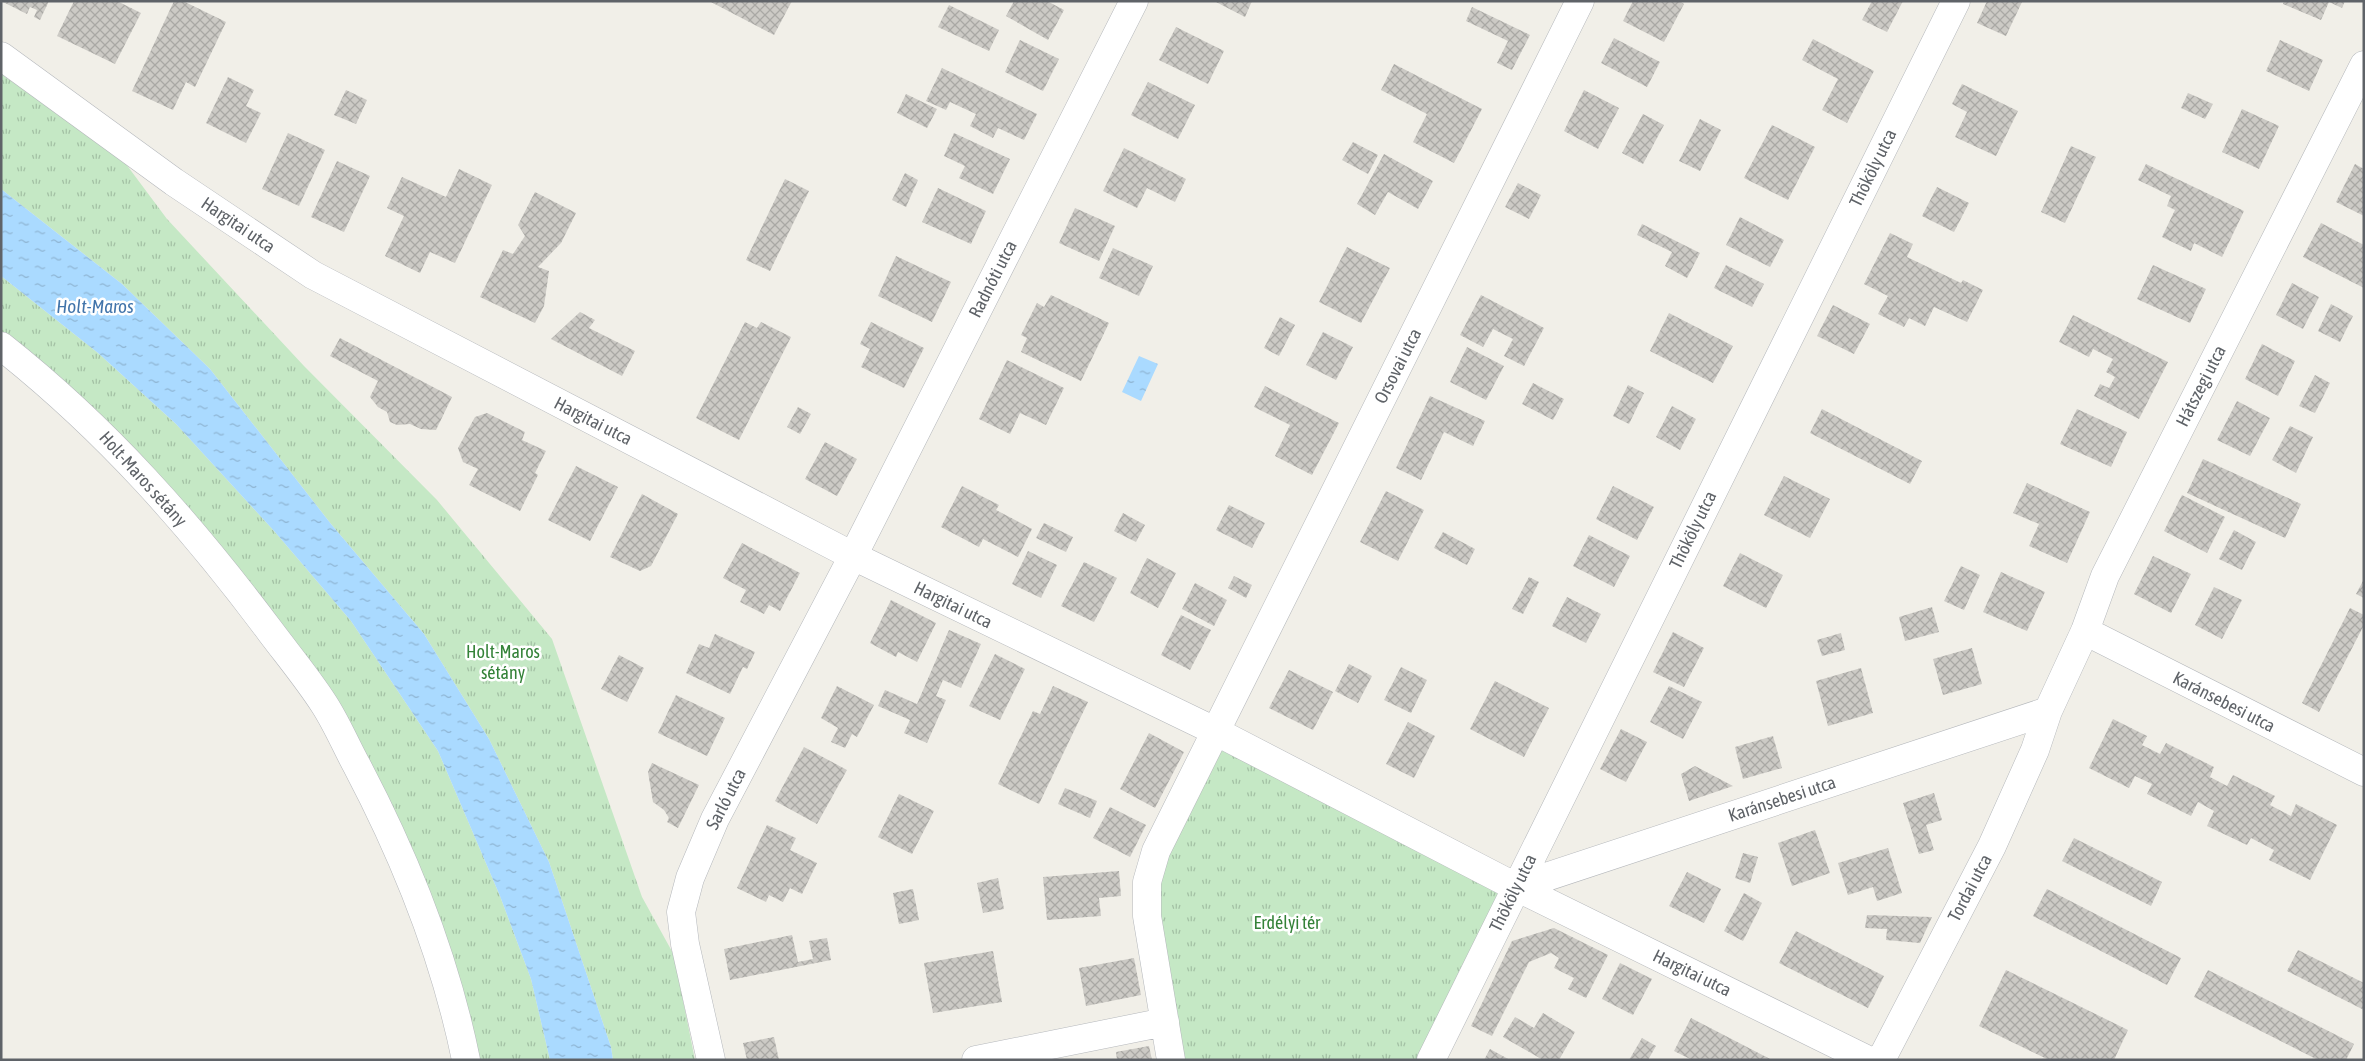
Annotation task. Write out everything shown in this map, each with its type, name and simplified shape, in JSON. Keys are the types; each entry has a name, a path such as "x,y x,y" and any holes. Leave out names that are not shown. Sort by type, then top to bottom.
{"street":[{"name":"Radnóti utca","path":"852,556 1134,1"},
{"name":"Orsovai utca","path":"1215,731 1580,1"},
{"name":"Thököly utca","path":"1431,1060 1956,1"},
{"name":"Hargitai utca","path":"1,56 174,182 313,275 852,556 1215,731"},
{"name":"Hátszegi utca","path":"2048,711 2085,630 2105,576 2364,65"},
{"name":"Holt-Maros sétány","path":"1,346 45,381 106,436 164,499 243,595 325,705 386,821 419,900 453,996 466,1060"},
{"name":"Sarló utca","path":"710,1060 685,944 681,912 690,878 715,819 852,556"},
{"name":"Karánsebesi utca","path":"2085,630 2364,772"},
{"name":"Karánsebesi utca","path":"1516,886 2048,711"},
{"name":"Tordai utca","path":"1880,1060 1992,846 2035,750 2048,711"},
{"path":"1171,1060 1147,916 1147,882 1156,851 1215,731 1516,886"},
{"name":"Hargitai utca","path":"1516,886 1868,1060"},
{"path":"976,1060 1165,1022"}],"green space":[{"name":"Holt-Maros sétány","path":"1,74 120,156 167,219 304,366 437,500 552,639 642,897 674,955 695,1060 613,1060 611,1047 549,862 489,739 424,634 331,524 210,369 122,284 1,189"},
{"path":"1,276 98,353 176,424 275,532 351,621 438,751 500,896 531,979 550,1060 466,1060 386,821 243,595 1,346"},
{"name":"Erdélyi tér","path":"1215,731 1516,887 1431,1060 1171,1060 1147,882"}],"water":[{"name":"Holt-Maros","path":"1,189 122,284 210,369 331,524 424,634 489,739 549,862 611,1047 613,1060 550,1060 531,979 500,896 438,751 351,621 275,532 176,424 98,353 1,276"},
{"path":"1139,356 1158,364 1141,401 1122,392"}],"building":[{"path":"1,1 49,1 40,20 34,17 37,10 30,7 27,14"},
{"path":"74,1 117,1 141,13 115,64 57,36"},
{"path":"174,1 183,1 226,22 195,87 186,82 173,110 132,91"},
{"path":"709,1 792,1 774,35"},
{"path":"1014,1 1047,1 1064,10 1048,40 1006,16"},
{"path":"1214,1 1252,1 1245,17"},
{"path":"1633,1 1679,1 1684,4 1664,42 1623,21"},
{"path":"1872,1 1903,1 1887,32 1862,20"},
{"path":"1987,1 2022,2 2006,36 1977,23"},
{"path":"2284,1 2345,1 2342,8 2329,2 2321,20 2283,4"},
{"path":"949,5 999,30 989,51 938,27"},
{"path":"1472,7 1530,35 1512,70 1497,63 1508,41 1466,21"},
{"path":"1176,27 1224,51 1208,84 1159,60"},
{"path":"1614,38 1660,62 1647,87 1601,63"},
{"path":"1813,39 1874,71 1847,123 1822,110 1838,79 1802,60"},
{"path":"1020,40 1059,59 1043,91 1005,72"},
{"path":"2280,40 2323,60 2309,91 2266,71"},
{"path":"1394,64 1482,109 1454,163 1413,142 1427,114 1381,90"},
{"path":"942,68 1037,114 1024,140 998,128 993,138 970,126 976,114 950,102 946,110 926,101"},
{"path":"228,77 254,90 246,106 261,113 246,143 206,123"},
{"path":"1148,82 1195,105 1178,139 1131,115"},
{"path":"1962,84 2018,111 1996,156 1955,137 1967,112 1952,104"},
{"path":"346,90 367,100 356,124 334,115"},
{"path":"1584,90 1619,108 1598,149 1564,131"},
{"path":"2188,93 2213,104 2205,119 2181,108"},
{"path":"906,94 937,109 927,128 897,113"},
{"path":"2242,109 2279,126 2259,169 2222,152"},
{"path":"1643,114 1664,125 1643,164 1622,153"},
{"path":"1700,119 1721,130 1700,171 1679,161"},
{"path":"1772,125 1815,147 1788,200 1744,178"},
{"path":"288,133 325,150 299,206 262,189"},
{"path":"954,133 1010,159 993,194 959,178 965,166 944,156"},
{"path":"1353,142 1378,155 1368,174 1342,160"},
{"path":"2071,146 2096,157 2065,223 2041,212"},
{"path":"1124,148 1186,179 1175,202 1147,188 1137,208 1103,191"},
{"path":"1384,154 1433,181 1418,209 1388,192 1375,215 1357,204"},
{"path":"337,161 370,176 344,232 311,217"},
{"path":"2146,164 2244,211 2222,257 2194,243 2191,251 2162,237 2175,210 2167,206 2171,196 2138,180"},
{"path":"2355,164 2364,169 2364,216 2336,202"},
{"path":"459,169 492,185 455,263 430,252 420,273 385,256 404,216 387,208 402,177 446,197"},
{"path":"905,173 918,180 906,207 892,200"},
{"path":"785,179 809,191 770,271 746,260"},
{"path":"1518,183 1541,195 1529,219 1505,207"},
{"path":"1937,187 1969,203 1954,232 1922,216"},
{"path":"938,188 986,211 971,244 922,222"},
{"path":"535,192 576,213 561,243 538,267 549,271 544,306 535,323 480,297 503,250 513,254 525,236 518,225"},
{"path":"1075,208 1115,226 1099,261 1059,243"},
{"path":"1740,217 1784,240 1770,267 1726,245"},
{"path":"2321,223 2364,245 2364,288 2303,257"},
{"path":"1642,224 1700,253 1687,278 1665,266 1672,252 1637,235"},
{"path":"1890,233 1913,244 1907,257 1961,283 1963,280 1983,290 1967,322 1934,307 1925,326 1909,318 1904,327 1878,314 1888,296 1864,284"},
{"path":"1347,247 1390,268 1361,323 1319,302"},
{"path":"1113,248 1153,266 1139,296 1099,278"},
{"path":"896,256 951,282 932,322 878,296"},
{"path":"1726,265 1764,284 1752,307 1714,288"},
{"path":"2153,265 2206,289 2190,323 2137,299"},
{"path":"2292,283 2319,297 2303,329 2276,315"},
{"path":"1051,295 1109,323 1081,381 1021,352 1027,338 1021,335 1037,303 1044,307"},
{"path":"1481,295 1544,328 1524,366 1504,356 1513,339 1493,329 1483,347 1460,335"},
{"path":"2331,304 2353,316 2340,342 2318,331"},
{"path":"1833,305 1870,324 1854,354 1817,336"},
{"path":"580,312 595,320 589,328 635,351 622,376 551,339"},
{"path":"1669,313 1733,346 1713,383 1650,351"},
{"path":"2073,315 2168,362 2139,419 2094,396 2100,384 2109,388 2115,377 2106,372 2113,359 2093,349 2089,357 2059,342"},
{"path":"1280,317 1295,325 1279,356 1264,348"},
{"path":"745,322 757,328 761,322 791,337 739,440 696,418"},
{"path":"871,322 924,348 904,388 861,367 870,349 860,344"},
{"path":"1323,332 1353,347 1336,380 1306,365"},
{"path":"340,338 452,397 436,430 421,429 410,424 397,425 390,422 387,412 378,407 370,397 378,381 330,356"},
{"path":"2262,344 2295,361 2278,396 2245,379"},
{"path":"1467,347 1504,366 1486,400 1450,382"},
{"path":"1007,360 1064,388 1046,425 1020,413 1010,434 979,419"},
{"path":"2315,375 2330,383 2315,413 2299,406"},
{"path":"1533,383 1564,399 1553,420 1522,404"},
{"path":"1628,385 1644,393 1629,424 1613,416"},
{"path":"1265,386 1339,423 1312,475 1275,456 1290,425 1254,407"},
{"path":"1430,396 1485,421 1473,446 1444,432 1421,480 1396,468"},
{"path":"2237,401 2270,418 2250,456 2217,440"},
{"path":"1672,406 1696,419 1680,450 1656,437"},
{"path":"798,407 811,414 800,434 787,427"},
{"path":"1822,409 1922,461 1910,484 1810,433"},
{"path":"2077,409 2127,432 2111,467 2060,444"},
{"path":"487,413 525,432 522,440 546,451 535,473 538,475 520,511 469,485 478,469 463,462 458,448 475,417"},
{"path":"2290,426 2313,437 2296,473 2272,460"},
{"path":"825,442 857,459 837,496 805,479"},
{"path":"2203,459 2301,504 2285,538 2187,493"},
{"path":"576,466 618,487 590,541 548,520"},
{"path":"1784,476 1830,499 1810,538 1764,515"},
{"path":"2027,483 2090,512 2067,563 2029,546 2039,524 2013,513"},
{"path":"962,486 999,505 996,510 1032,529 1018,557 983,539 979,547 941,527"},
{"path":"1613,486 1654,507 1637,540 1596,519"},
{"path":"1386,491 1424,510 1398,561 1360,542"},
{"path":"642,494 678,514 651,566 640,571 610,557"},
{"path":"2182,495 2225,517 2207,553 2164,531"},
{"path":"1229,505 1265,523 1252,548 1216,530"},
{"path":"1123,513 1145,525 1136,542 1114,531"},
{"path":"1044,523 1073,537 1066,552 1036,538"},
{"path":"2234,530 2256,542 2242,570 2219,559"},
{"path":"1443,532 1475,549 1467,565 1434,548"},
{"path":"1589,535 1630,556 1614,587 1573,566"},
{"path":"742,543 800,573 780,611 769,605 764,614 740,602 746,590 723,578"},
{"path":"1028,551 1057,565 1041,598 1012,584"},
{"path":"1740,553 1783,575 1766,608 1723,586"},
{"path":"2153,556 2191,574 2171,613 2134,594"},
{"path":"1147,558 1176,573 1158,608 1130,593"},
{"path":"1084,562 1117,578 1094,622 1061,606"},
{"path":"1961,566 1980,575 1964,610 1944,601"},
{"path":"2001,572 2045,592 2027,631 1983,612"},
{"path":"1234,576 1252,585 1246,598 1228,588"},
{"path":"1529,577 1539,582 1523,614 1512,609"},
{"path":"2364,579 2364,598 2356,594"},
{"path":"1195,583 1227,600 1214,626 1182,609"},
{"path":"2214,587 2242,600 2222,639 2195,625"},
{"path":"1567,597 1601,614 1586,643 1552,626"},
{"path":"891,600 936,623 917,662 898,652 896,657 870,643"},
{"path":"1932,607 1939,632 1905,641 1899,617"},
{"path":"2350,608 2364,615 2364,625 2319,712 2302,703"},
{"path":"1181,615 1211,630 1190,670 1161,655"},
{"path":"949,630 981,644 961,688 943,680 936,696 946,700 927,743 904,733 910,720 878,706 885,690 917,704"},
{"path":"1673,632 1704,648 1684,687 1653,672"},
{"path":"1841,633 1845,650 1822,656 1817,640"},
{"path":"715,634 755,652 747,669 743,667 730,694 686,673 699,644 709,648"},
{"path":"1972,648 1982,684 1943,695 1933,659"},
{"path":"995,654 1025,669 1000,720 969,706"},
{"path":"619,655 644,668 627,702 601,689"},
{"path":"1349,664 1372,676 1358,703 1335,691"},
{"path":"1401,667 1427,680 1411,713 1384,700"},
{"path":"1861,668 1873,713 1828,726 1816,681"},
{"path":"1289,670 1333,692 1313,730 1269,708"},
{"path":"1495,681 1549,708 1524,757 1470,729"},
{"path":"837,686 874,705 857,737 852,734 845,748 831,742 838,728 821,718"},
{"path":"1053,686 1088,702 1039,804 998,784 1033,711 1040,714"},
{"path":"1669,686 1702,702 1683,739 1650,722"},
{"path":"676,695 725,718 707,756 658,733"},
{"path":"2113,719 2147,736 2142,745 2160,754 2166,743 2214,767 2210,777 2227,786 2233,775 2275,796 2270,805 2291,816 2296,804 2337,825 2310,880 2269,860 2274,850 2251,838 2247,845 2207,826 2214,811 2198,802 2191,816 2147,794 2152,784 2135,776 2129,788 2089,768"},
{"path":"1408,722 1435,736 1414,778 1386,764"},
{"path":"1621,729 1647,742 1626,782 1600,769"},
{"path":"1149,733 1184,752 1155,808 1120,789"},
{"path":"1773,736 1782,768 1743,779 1735,747"},
{"path":"804,747 847,770 817,824 775,801"},
{"path":"652,763 699,785 678,828 667,822 669,818 664,810 653,802 648,772"},
{"path":"1695,766 1733,786 1689,801 1681,774"},
{"path":"1065,788 1097,801 1090,818 1058,804"},
{"path":"1934,793 1942,820 1926,825 1934,850 1919,854 1903,803"},
{"path":"899,794 934,811 912,854 878,837"},
{"path":"1110,807 1146,825 1130,857 1093,838"},
{"path":"767,825 796,838 790,850 817,863 802,894 790,888 783,902 769,895 766,902 737,888"},
{"path":"1815,830 1830,873 1792,886 1778,843"},
{"path":"2074,838 2162,882 2151,906 2062,861"},
{"path":"1888,848 1902,893 1877,901 1873,887 1848,895 1838,863"},
{"path":"1743,853 1758,857 1750,883 1735,878"},
{"path":"1119,871 1121,896 1099,898 1101,916 1047,920 1043,877"},
{"path":"1687,872 1721,889 1704,923 1669,906"},
{"path":"998,878 1004,909 983,913 977,883"},
{"path":"913,889 919,920 899,924 893,893"},
{"path":"2047,889 2181,958 2167,985 2033,916"},
{"path":"1744,893 1762,903 1743,941 1724,931"},
{"path":"1867,915 1932,917 1920,943 1886,940 1887,929 1865,928"},
{"path":"1554,928 1608,955 1586,998 1568,989 1574,978 1554,968 1559,958 1551,953 1529,962 1492,1036 1471,1026 1512,941"},
{"path":"1796,931 1884,976 1868,1008 1779,963"},
{"path":"792,935 798,962 813,959 809,941 827,938 831,960 730,980 724,949"},
{"path":"2298,950 2364,983 2364,1010 2287,971"},
{"path":"993,951 1002,1002 933,1013 924,963"},
{"path":"1134,958 1141,995 1086,1006 1079,968"},
{"path":"1620,963 1652,979 1633,1015 1602,999"},
{"path":"2006,970 2128,1030 2114,1060 2049,1060 1979,1026"},
{"path":"2208,970 2354,1044 2346,1060 2318,1060 2194,997"},
{"path":"1543,1013 1575,1032 1559,1060 1543,1060 1503,1037 1515,1017 1534,1028"},
{"path":"1691,1018 1772,1060 1692,1060 1674,1051"},
{"path":"774,1037 779,1060 747,1060 743,1043"},
{"path":"1642,1038 1656,1046 1648,1060 1629,1060"},
{"path":"1149,1046 1152,1060 1117,1060 1116,1052"},
{"path":"1490,1049 1510,1060 1484,1060"}]}
